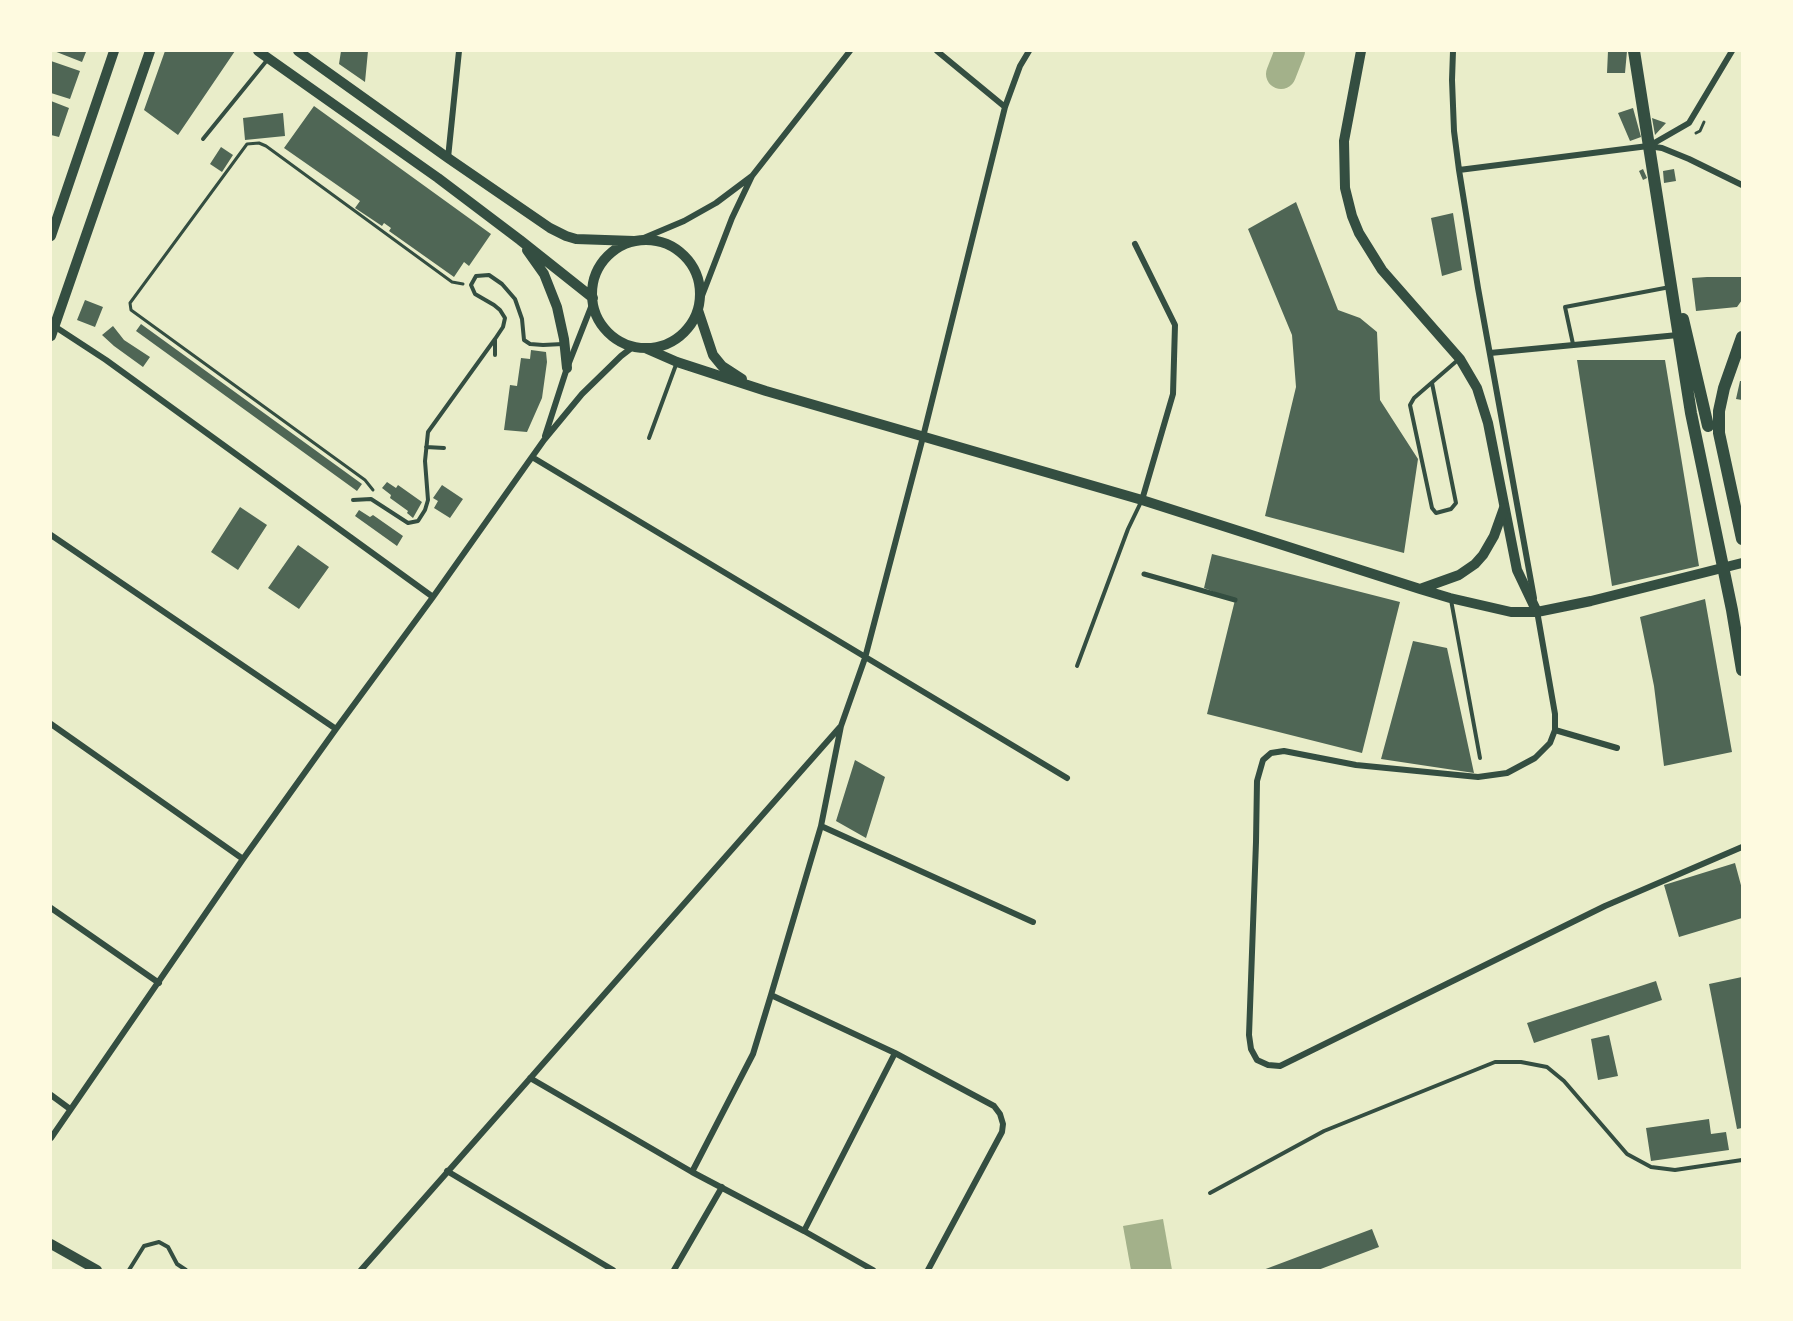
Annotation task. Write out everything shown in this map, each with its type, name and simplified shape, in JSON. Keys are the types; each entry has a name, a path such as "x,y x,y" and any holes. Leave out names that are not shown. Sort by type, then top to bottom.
{"main road":[{"path":"51,236 114,51"},
{"path":"53,331 150,51"},
{"path":"258,51 438,178 520,240 593,300"},
{"path":"298,51 550,228 566,236 585,240 659,241 677,249 685,255 696,271 700,291 699,305 713,355 722,366 766,391"},
{"path":"1361,51 1349,108 1344,149 1345,188 1352,216 1359,234 1382,270 1460,359 1477,388 1483,404 1498,470 1517,570 1537,612"},
{"path":"1634,51 1691,413 1724,568 1742,670"},
{"path":"520,240 539,266 557,306 567,368"},
{"path":"636,241 617,248 604,260 596,276 593,300 598,318 607,331 619,341 766,391 1142,500 1450,598 1511,612 1537,612 1591,601 1742,563"},
{"path":"1670,283 1679,301 1708,424 1726,356 1742,330"},
{"path":"640,347 665,345 674,340 688,327 699,305"},
{"path":"1742,337 1724,388 1719,411 1719,433 1742,538"},
{"path":"1420,589 1459,575 1475,564 1494,536 1504,507"},
{"path":"51,1244 97,1270"}],"street":[{"path":"448,158 459,51"},
{"path":"699,305 732,218 752,176 850,51"},
{"path":"937,51 1005,107"},
{"path":"692,1172 753,1054 771,995 821,826 841,726 865,658 1005,107 1020,66 1029,51"},
{"path":"1453,51 1454,131 1459,170 1555,714 1555,730 1550,743 1535,758 1507,773 1478,777 1356,765 1284,751 1270,753 1263,760 1257,781 1249,1035 1251,1049 1257,1060 1268,1065 1280,1066 1605,906 1742,847"},
{"path":"1648,146 1689,123 1732,51"},
{"path":"1459,170 1648,146 1662,148 1689,159 1742,185"},
{"path":"636,241 684,222 716,203 752,176"},
{"path":"1135,244 1175,325 1173,394 1142,500"},
{"path":"544,440 567,368 593,300"},
{"path":"53,331 106,360 433,597"},
{"path":"1490,353 1678,335"},
{"path":"51,1138 243,859 544,440 582,394 621,356 640,347"},
{"path":"532,457 1067,778"},
{"path":"51,535 336,729"},
{"path":"1144,574 1235,600"},
{"path":"51,724 243,859"},
{"path":"362,1270 841,726"},
{"path":"1555,730 1617,748"},
{"path":"821,826 1033,922"},
{"path":"51,908 159,983"},
{"path":"771,995 895,1053 993,1106 1000,1114 1003,1124 1002,1132 928,1270"},
{"path":"804,1231 895,1053"},
{"path":"530,1078 692,1172 873,1270"},
{"path":"51,1095 70,1109"},
{"path":"447,1171 613,1270"},
{"path":"674,1270 722,1187"}],"lane":[{"path":"203,139 268,58"},
{"path":"353,500 371,499 408,523 418,520 424,510 428,500 425,461 428,432 495,339 503,327 505,318 494,304 475,294 471,285 476,276 489,275 502,284 515,299 522,319 524,340 530,344 546,346 564,344"},
{"path":"1573,344 1565,307 1670,283"},
{"path":"495,339 495,355"},
{"path":"1432,383 1456,503 1451,508 1436,513 1432,508 1410,409 1414,398 1460,359"},
{"path":"649,438 677,362"},
{"path":"426,447 444,448"},
{"path":"1077,666 1128,529 1142,500"},
{"path":"1450,598 1480,758"},
{"path":"1210,1193 1324,1131 1495,1062 1521,1062 1547,1068 1564,1081 1627,1154 1651,1167 1674,1170 1742,1160"},
{"path":"129,1270 144,1246 159,1242 168,1247 177,1264 186,1270"}],"path":[{"path":"371,499 373,489 365,480 131,310 130,303 247,144 259,143 452,282 471,285"}],"shaded area":[{"path":"1163,1219 1172,1270 1131,1270 1123,1226"}],"building":[{"path":"54,51 84,51 86,52 82,62"},
{"path":"165,51 235,51 178,135 144,110"},
{"path":"341,51 368,51 365,82 339,64"},
{"path":"1608,51 1627,51 1625,73 1607,73"},
{"path":"51,61 80,71 70,99 51,93"},
{"path":"51,101 69,108 59,137 51,135"},
{"path":"314,106 491,234 469,266 464,262 454,277 389,231 391,228 384,223 382,226 355,208 360,201 284,148"},
{"path":"1633,108 1641,137 1630,141 1618,113"},
{"path":"283,113 285,136 245,140 243,118"},
{"path":"1652,118 1666,123 1655,135"},
{"path":"221,147 233,155 222,172 210,164"},
{"path":"1643,169 1647,178 1643,180 1639,171"},
{"path":"1674,169 1676,181 1664,183 1663,171"},
{"path":"1296,202 1338,310 1360,318 1377,332 1380,400 1418,459 1404,553 1265,516 1296,387 1292,335 1248,229"},
{"path":"1453,213 1462,270 1442,276 1431,218"},
{"path":"1742,277 1742,300 1737,307 1696,311 1692,278"},
{"path":"85,300 103,307 95,327 77,320"},
{"path":"141,324 362,484 357,491 136,331"},
{"path":"113,326 124,340 150,357 143,367 102,335"},
{"path":"531,350 546,352 547,362 542,398 527,432 504,430 510,385 517,386 521,358 530,359"},
{"path":"1577,360 1665,360 1699,566 1612,586"},
{"path":"1740,381 1742,381 1742,400 1736,399"},
{"path":"387,482 396,488 398,485 422,502 413,518 382,488"},
{"path":"442,485 463,499 450,518 434,508 438,501 433,498"},
{"path":"240,507 267,525 238,570 211,552"},
{"path":"359,510 370,517 373,515 403,536 397,546 355,516"},
{"path":"298,545 329,567 299,609 268,588"},
{"path":"1212,554 1400,602 1362,753 1207,714 1235,600 1204,588"},
{"path":"1705,599 1732,752 1664,766 1654,686 1640,617"},
{"path":"1413,641 1447,648 1474,773 1381,759"},
{"path":"855,760 885,777 866,838 836,821"},
{"path":"1735,863 1742,889 1742,918 1679,937 1664,885"},
{"path":"1742,977 1742,1128 1737,1129 1709,984"},
{"path":"1656,981 1662,1000 1534,1043 1527,1023"},
{"path":"1609,1035 1618,1076 1598,1080 1591,1039"},
{"path":"1709,1119 1711,1134 1726,1132 1729,1150 1651,1161 1646,1128"},
{"path":"1372,1229 1379,1247 1318,1270 1263,1270"}],"waterway":[{"path":"1281,74 1290,51"}]}
